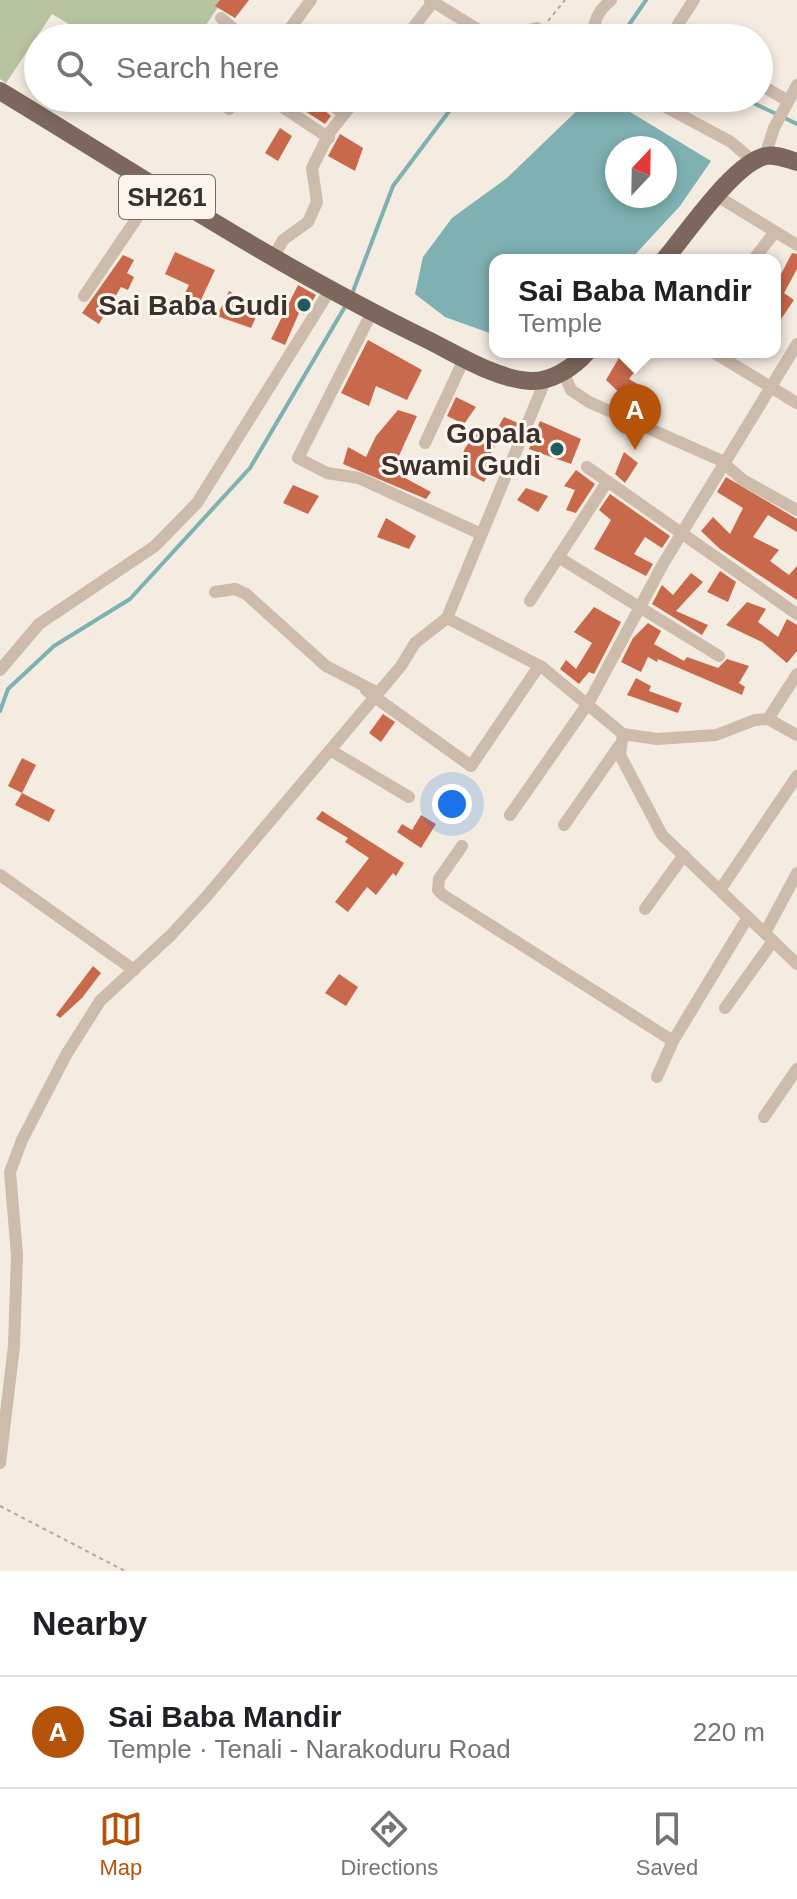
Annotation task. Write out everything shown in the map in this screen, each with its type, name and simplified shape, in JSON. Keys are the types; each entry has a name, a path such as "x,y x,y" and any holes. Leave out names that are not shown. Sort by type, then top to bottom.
{"main road":[{"name":"SH261","path":"0,91 24,106"},
{"name":"SH261","path":"33,112 156,190 366,309 509,377 545,381"},
{"path":"669,254 717,196 759,158 797,162"},
{"path":"545,381 563,372 580,358"}],"street":[{"path":"293,24 311,0"},
{"path":"597,24 598,16 611,0"},
{"path":"678,24 694,0"},
{"path":"415,24 432,1 471,24"},
{"path":"221,18 228,24"},
{"path":"675,112 759,158 797,85"},
{"path":"773,94 786,103"},
{"path":"290,112 329,138"},
{"path":"273,258 283,240 308,222 312,215 317,202 312,168 344,114 341,112"},
{"path":"84,296 156,190"},
{"path":"717,196 797,245"},
{"path":"758,254 775,232"},
{"path":"0,670 39,624 155,546 197,503 334,292"},
{"path":"366,309 298,458 327,473 359,478 481,534"},
{"path":"510,815 589,702 640,606 797,344"},
{"path":"425,443 465,357"},
{"path":"722,358 797,403"},
{"path":"563,372 571,390 589,402 720,460 725,467 797,510"},
{"path":"0,1463 14,1333 17,1255 12,1163 84,1024 100,1001 206,897 411,654 415,643 447,618 545,381"},
{"path":"587,467 797,614"},
{"path":"530,601 607,482"},
{"path":"558,557 719,656"},
{"path":"215,592 235,589 246,594 326,666 375,695 471,766 539,666"},
{"path":"447,618 539,666 589,702 623,737 657,739 716,735 755,720 768,719 797,735"},
{"path":"768,719 797,674"},
{"path":"564,825 623,737"},
{"path":"623,737 620,755 662,835 797,964"},
{"path":"330,750 409,797"},
{"path":"720,890 797,776"},
{"path":"462,846 439,879 438,890 443,895 673,1041"},
{"path":"645,909 684,855"},
{"path":"0,875 134,970"},
{"path":"725,1008 769,937 795,880"},
{"path":"657,1077 673,1041 748,917"},
{"path":"764,1117 797,1069"}],"path":[{"path":"541,24 565,0"},
{"path":"0,1506 125,1571"}],"green space":[{"path":"0,0 223,0 207,24 69,24 52,14 45,24 24,24 24,56 6,83 0,79"}],"water":[{"path":"575,112 630,112 670,136 605,136 605,208 677,208 677,140 711,161 680,206 636,254 489,254 489,333 445,317 415,294 423,257 452,218 507,178"}],"building":[{"path":"220,0 249,0 235,18 215,6"},
{"path":"307,112 326,112 331,116 325,124"},
{"path":"280,128 292,136 278,161 265,153"},
{"path":"340,134 363,148 355,171 328,156"},
{"path":"175,252 215,270 200,302 184,295 189,285 165,274"},
{"path":"792,253 797,254 797,269 784,293 794,300 781,319 781,274"},
{"path":"123,255 134,260 127,273 134,277 128,290 121,287 99,324 82,313"},
{"path":"298,285 316,295 304,315 299,313 285,345 271,339"},
{"path":"229,291 260,308 251,328 217,316"},
{"path":"368,340 422,370 407,400 376,386 369,406 341,393"},
{"path":"619,358 624,358 639,366 629,379 646,389 641,396 656,402 650,411 624,397 606,380"},
{"path":"456,397 476,407 464,424 447,416"},
{"path":"398,410 417,416 392,471 431,492 426,499 343,464 348,447 366,457 376,436"},
{"path":"504,417 518,423 509,441 493,436"},
{"path":"540,421 581,439 571,464 529,449"},
{"path":"477,433 495,446 487,460 495,463 484,482 457,468 465,448"},
{"path":"624,452 638,463 625,483 615,474"},
{"path":"576,470 595,484 576,513 566,510 575,490 564,486"},
{"path":"726,477 797,519 797,532 768,515 753,537 779,550 770,561 789,575 797,566 797,600 720,549 701,531 713,517 730,534 743,508 717,492"},
{"path":"293,485 319,496 308,514 283,503"},
{"path":"526,488 548,496 538,512 517,500"},
{"path":"610,494 670,536 662,548 645,537 634,554 653,564 646,576 594,549 611,520 599,510"},
{"path":"386,518 416,536 409,549 377,537"},
{"path":"720,571 736,582 728,602 707,592"},
{"path":"691,573 703,582 676,611 708,625 702,635 652,604 662,585 673,595"},
{"path":"747,602 766,609 758,622 778,637 787,619 797,625 797,651 787,663 762,642 726,625"},
{"path":"594,607 621,622 594,674 589,672 579,684 560,669 566,660 576,669 592,643 574,632"},
{"path":"648,623 661,631 654,644 684,661 687,657 718,668 727,659 749,666 739,683 745,687 742,695 658,659 657,662 648,657 641,672 621,662 633,638"},
{"path":"636,678 651,686 649,691 682,703 678,713 627,695"},
{"path":"383,714 395,722 381,742 369,733"},
{"path":"22,758 36,765 22,793 8,786"},
{"path":"22,793 55,810 49,822 15,805"},
{"path":"322,811 404,863 396,876 393,873 376,895 367,887 348,912 335,902 369,858 345,842 348,838 316,819"},
{"path":"421,815 436,824 421,848 397,832 402,824 412,830"},
{"path":"93,966 101,973 82,998 60,1018 56,1015"},
{"path":"339,974 358,987 346,1006 325,993"}],"waterway":[{"path":"630,24 646,0"},
{"path":"352,294 393,186 448,112"},
{"path":"772,112 797,124"},
{"path":"0,711 8,689 54,646 130,599 250,468 346,305"}],"place":[{"name":"Sai Baba Gudi","path":"304,305"},
{"name":"Gopala Swami Gudi","path":"557,449"},
{"name":"Sai Baba Mandir","path":"635,450"}]}
